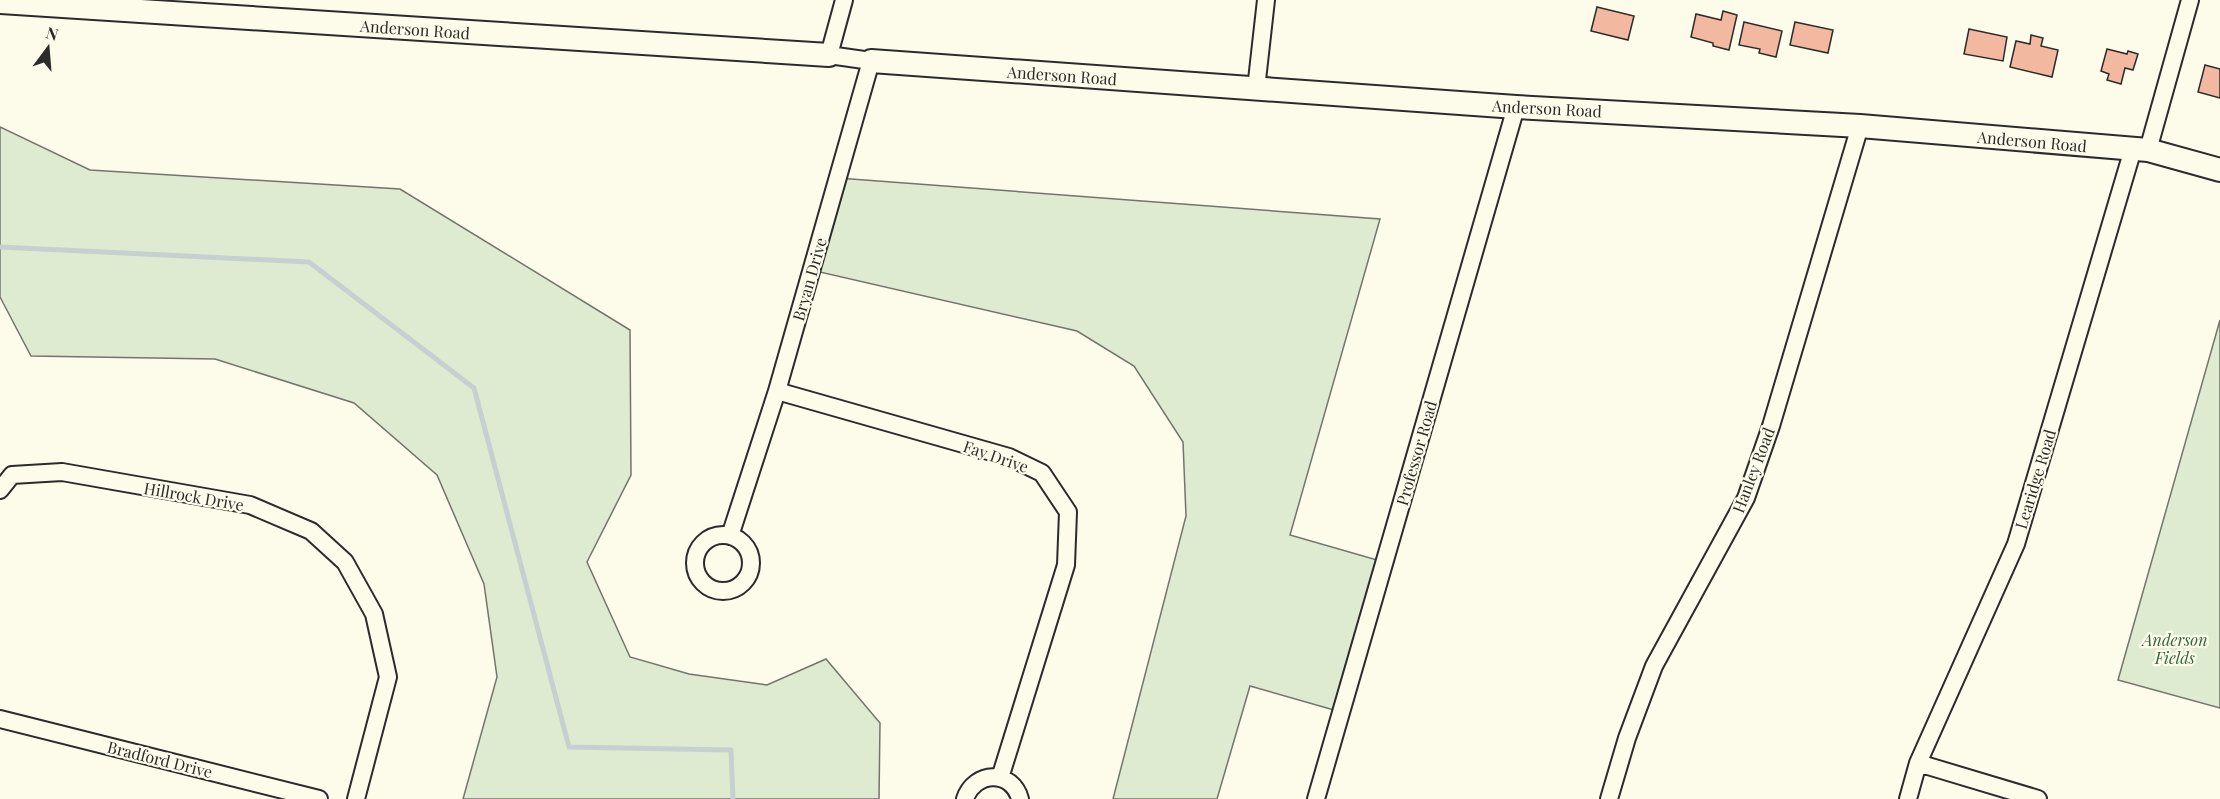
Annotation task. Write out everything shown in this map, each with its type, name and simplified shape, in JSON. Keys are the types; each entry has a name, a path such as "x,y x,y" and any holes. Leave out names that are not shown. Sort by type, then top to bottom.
{"street":[{"path":"844,0 829,56 871,61"},
{"path":"1256,89 1266,0"},
{"name":"Learidge Road","path":"1908,799 1918,763 2016,544 2190,0"},
{"name":"Anderson Road","path":"0,2 68,3 829,56"},
{"name":"Anderson Road","path":"871,61 1516,107 1860,126 2141,149 2220,170"},
{"name":"Bryan Drive","path":"730,536 777,391 871,61"},
{"name":"Professor Road","path":"1316,799 1516,107"},
{"name":"Hanley Road","path":"1610,799 1627,738 1654,666 1746,498 1771,426 1860,126"},
{"name":"Fay Drive","path":"777,391 1009,457 1042,473 1068,512 1066,565 1000,778"},
{"name":"Hillrock Drive","path":"0,490 12,475 62,472 250,505 311,531 345,562 374,614 388,677 356,799"},
{"name":"Bradford Drive","path":"0,719 319,799"},
{"path":"1918,763 2038,799"},
{"path":"965,799 972,786 978,780 986,777 1000,778 1010,782 1020,799"}],"green space":[{"path":"0,127 90,170 400,189 630,330 631,475 587,562 630,657 689,674 767,685 826,659 880,723 879,799 463,799 497,677 484,584 437,475 354,403 215,359 31,356 0,297"},
{"path":"838,178 1380,219 1290,535 1384,562 1341,712 1250,686 1217,799 1113,799 1186,516 1183,442 1134,366 1077,331 811,270"},
{"name":"Anderson Fields","path":"2220,320 2220,708 2118,680"}],"building":[{"path":"1597,7 1634,16 1628,40 1591,31"},
{"path":"1723,11 1737,15 1729,50 1691,37 1696,14 1721,20"},
{"path":"1744,22 1782,31 1776,57 1759,53 1760,49 1739,45"},
{"path":"1795,22 1833,30 1828,53 1790,45"},
{"path":"1969,29 2007,37 2003,61 1964,54"},
{"path":"2031,35 2043,38 2041,46 2058,50 2052,77 2010,67 2016,41 2030,44"},
{"path":"2107,49 2138,54 2133,70 2125,68 2121,84 2107,80 2109,74 2101,71"},
{"path":"2205,65 2220,69 2220,98 2198,92"}],"waterway":[{"path":"0,247 309,262 474,388 569,747 731,750 733,799"}]}
